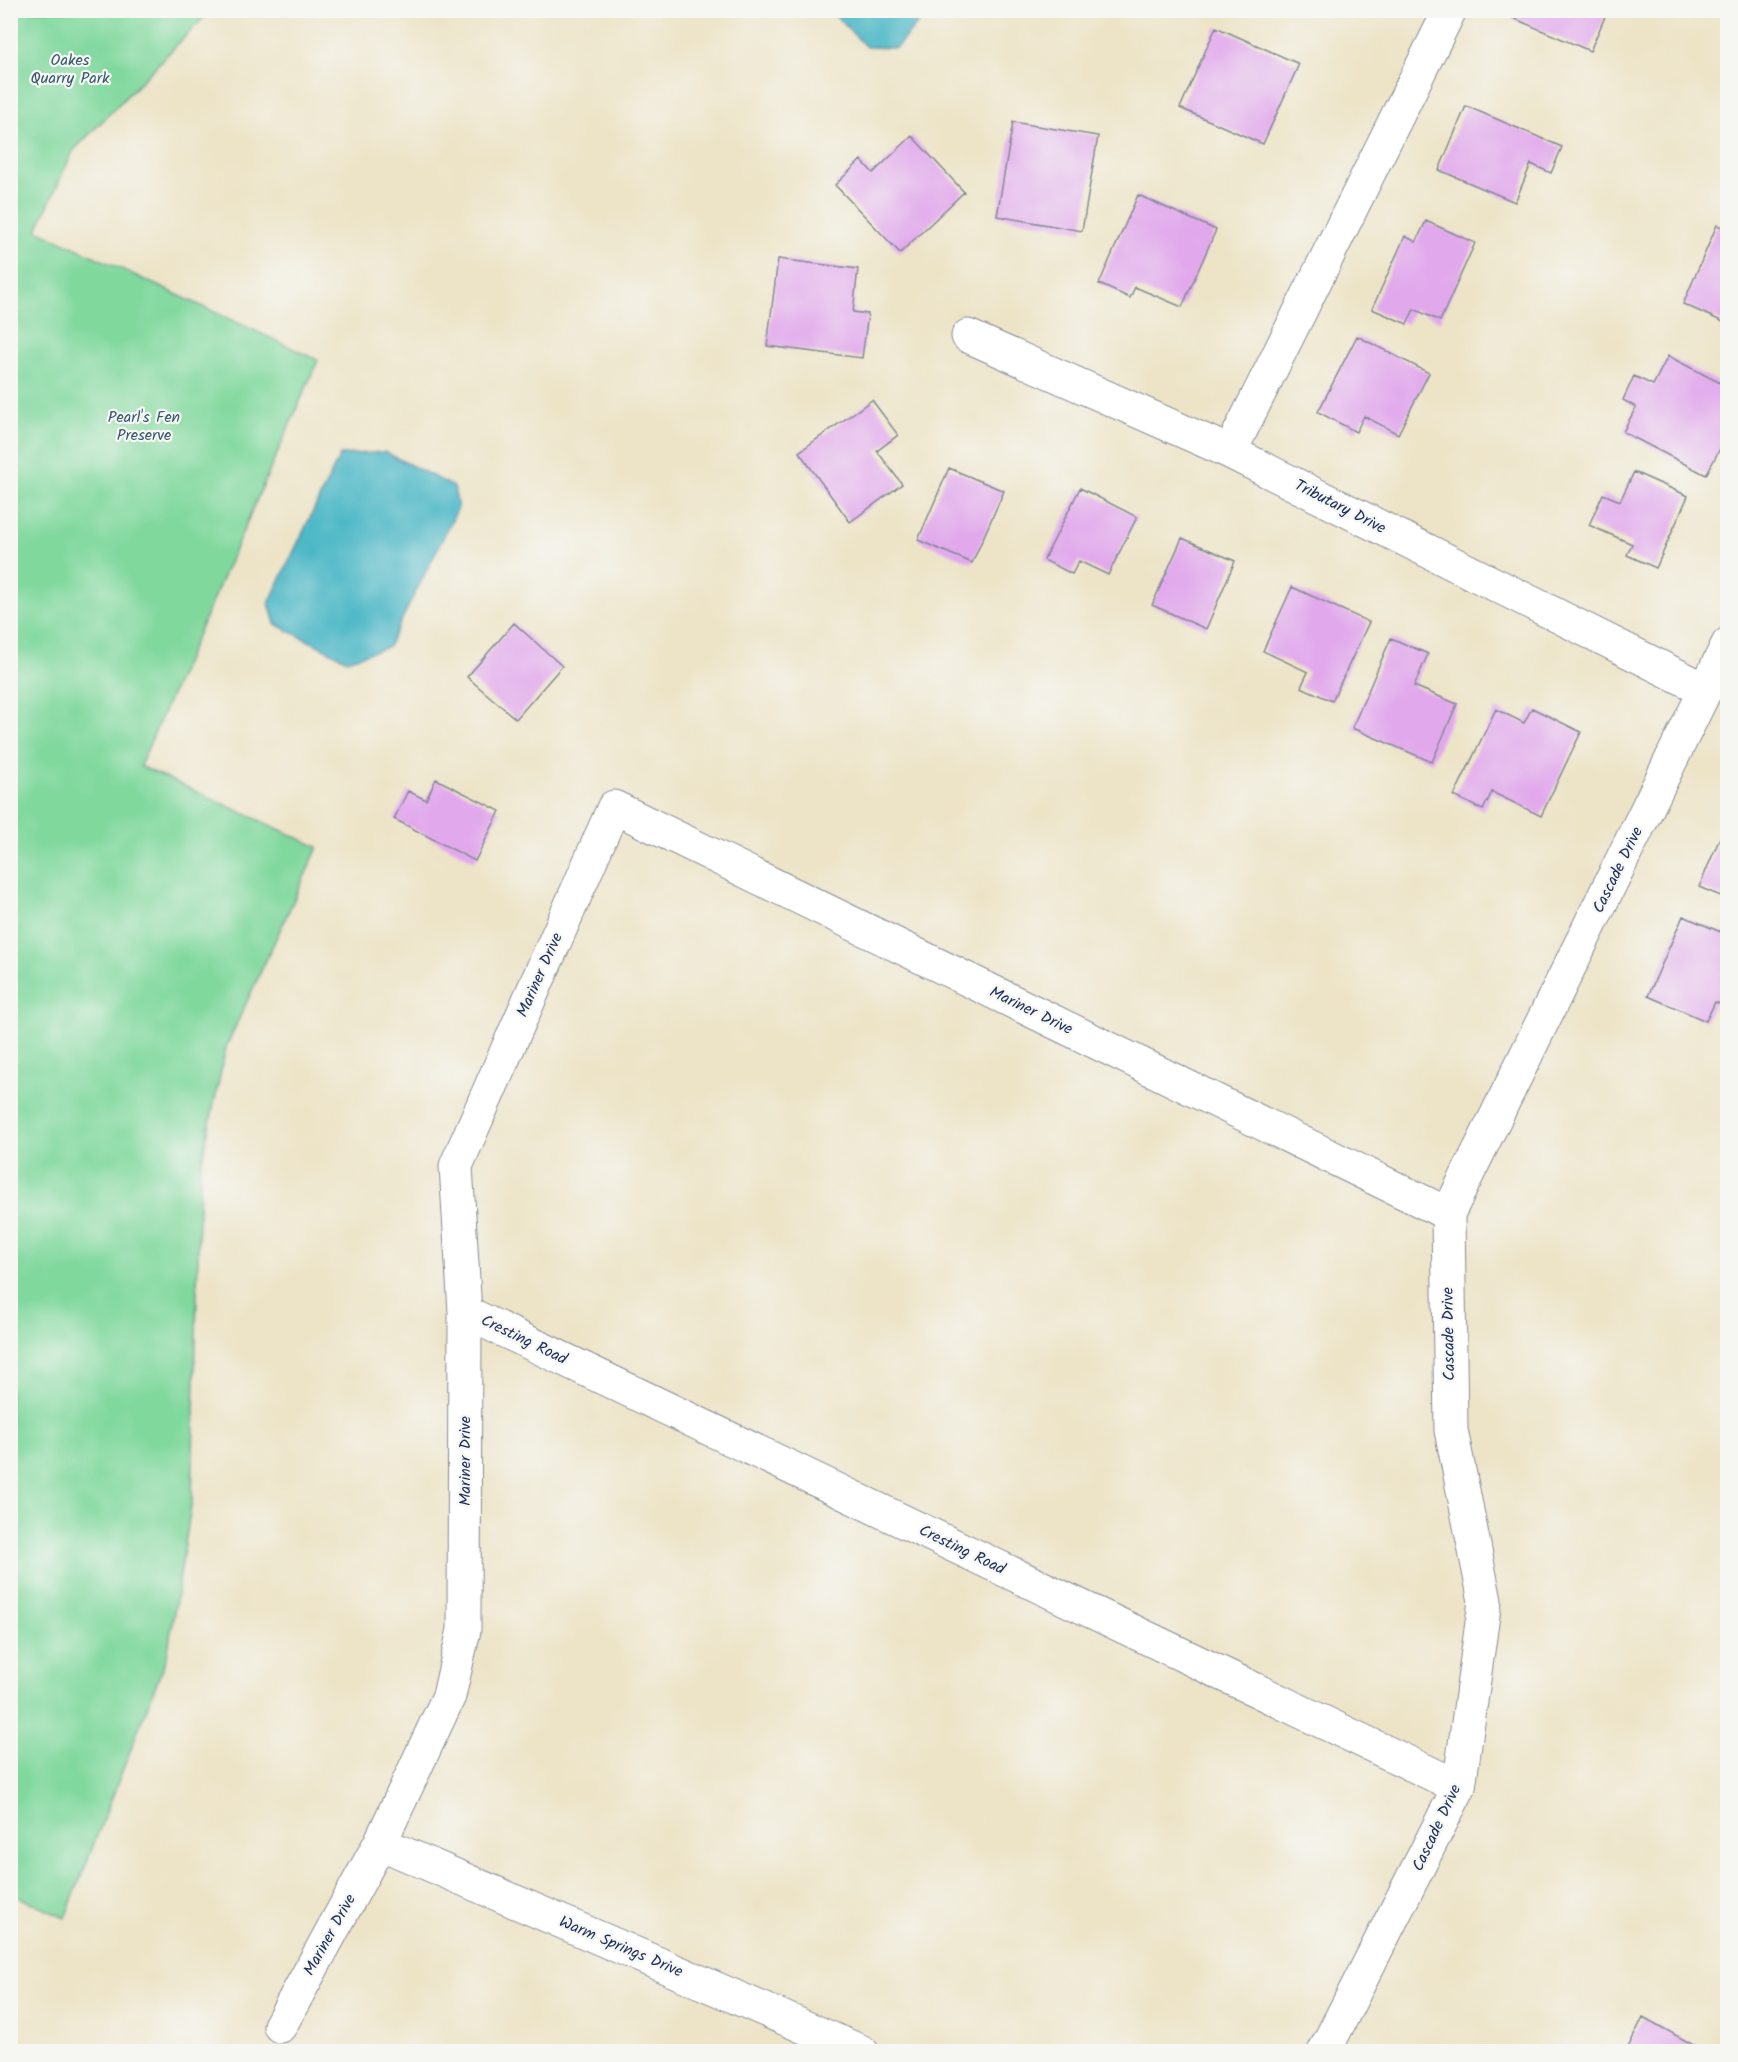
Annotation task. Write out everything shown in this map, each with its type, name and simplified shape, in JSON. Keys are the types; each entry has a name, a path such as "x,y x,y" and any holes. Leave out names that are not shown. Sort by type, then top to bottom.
{"street":[{"path":"1230,452 1450,10"},
{"name":"Tributary Drive","path":"968,336 1230,452 1706,690"},
{"name":"Cascade Drive","path":"1324,2052 1459,1787 1485,1601 1451,1430 1448,1214 1728,644"},
{"name":"Mariner Drive","path":"280,2026 380,1843 449,1696 464,1630 465,1312 456,1166 614,807 1448,1214"},
{"name":"Cresting Road","path":"465,1312 1459,1787"},
{"name":"Warm Springs Drive","path":"380,1843 862,2052"}],"green space":[{"name":"Pearl's Fen Preserve","path":"10,11 210,11 73,151 37,230 318,360 140,766 318,847 226,1047 200,1169 192,1500 167,1656 65,1918 10,1893"}],"water":[{"path":"831,11 928,11 896,48 866,47"},
{"path":"385,452 454,487 458,508 388,647 347,660 275,624 269,603 340,455"}],"building":[{"path":"1517,10 1608,10 1590,51 1513,18"},
{"path":"1216,27 1299,64 1263,144 1180,108"},
{"path":"1466,106 1562,147 1551,173 1531,164 1515,202 1439,170"},
{"path":"1013,122 1098,136 1082,231 997,216"},
{"path":"912,136 964,192 900,253 835,185 861,160 873,173"},
{"path":"1138,195 1216,230 1182,307 1135,287 1130,298 1099,284"},
{"path":"1426,221 1475,243 1440,321 1414,309 1407,324 1372,309 1405,236 1416,242"},
{"path":"1717,225 1728,229 1728,324 1683,304"},
{"path":"778,259 858,269 853,312 868,314 862,358 767,346"},
{"path":"1357,336 1429,373 1398,434 1364,416 1356,432 1318,412"},
{"path":"1668,356 1728,387 1728,442 1724,441 1706,475 1623,432 1636,407 1623,400 1634,376 1653,385"},
{"path":"872,400 898,435 877,451 902,484 850,522 799,452"},
{"path":"949,468 1004,491 972,563 918,540"},
{"path":"1634,472 1688,496 1656,568 1627,555 1632,544 1589,525 1603,494 1620,501"},
{"path":"1080,488 1137,517 1108,575 1079,561 1072,574 1044,560"},
{"path":"1182,538 1235,561 1206,629 1152,605"},
{"path":"1292,587 1369,622 1332,701 1301,687 1308,672 1263,651"},
{"path":"514,623 562,666 516,719 467,677"},
{"path":"1391,638 1428,654 1414,686 1457,704 1432,762 1352,728"},
{"path":"1532,708 1581,732 1541,816 1492,792 1483,810 1454,796 1496,709 1524,723"},
{"path":"436,779 500,811 475,861 394,819 408,791 426,800"},
{"path":"1725,826 1728,827 1728,899 1699,887"},
{"path":"1683,916 1728,935 1728,1007 1715,1002 1706,1021 1648,996"},
{"path":"1643,2017 1706,2052 1626,2052"}],"park label":[{"name":"Oakes Quarry Park","path":"70,69"}]}
